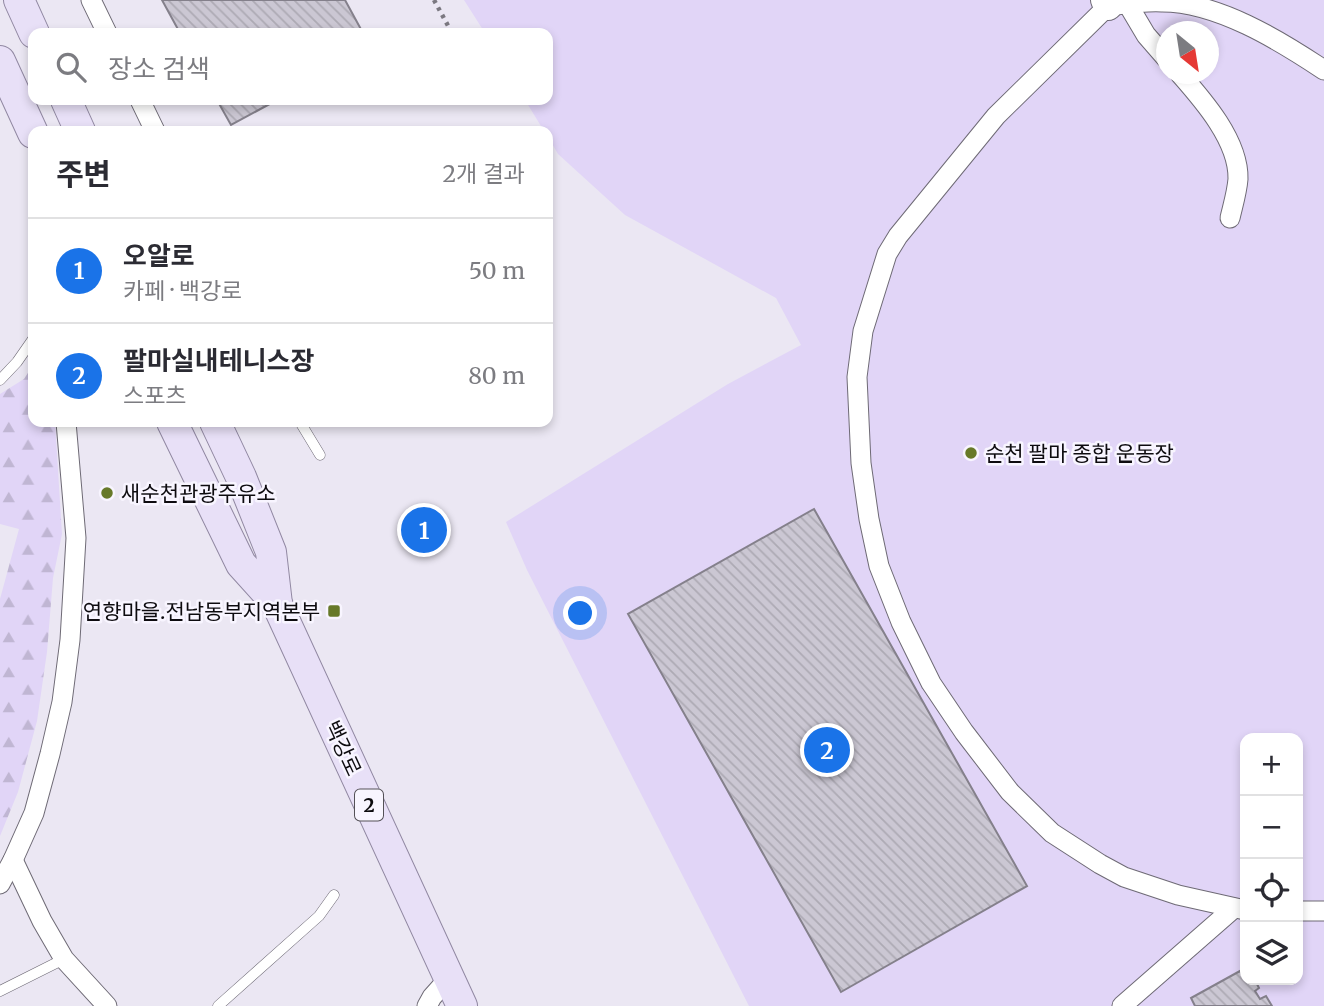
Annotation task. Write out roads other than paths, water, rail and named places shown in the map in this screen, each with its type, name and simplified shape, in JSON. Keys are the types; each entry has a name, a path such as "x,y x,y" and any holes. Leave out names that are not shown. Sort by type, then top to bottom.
{"main road":[{"path":"19,0 32,28"},
{"path":"0,61 30,126"},
{"path":"67,105 78,126"},
{"name":"백강로","path":"174,427 241,564 277,604 462,1006"},
{"name":"백강로","path":"217,427 271,552 277,604"}],"street":[{"path":"91,0 105,28"},
{"path":"1240,909 1178,895 1124,877 1100,864 1052,833 1010,792 964,732 932,683 901,622 879,566 861,463 857,377 863,331 887,254 915,214 996,116 1113,3 1164,2 1199,7 1236,21 1289,47 1324,70"},
{"path":"1113,3 1156,46"},
{"path":"1188,84 1210,112 1227,139 1234,157 1238,182 1230,218"},
{"path":"142,105 153,126"},
{"path":"0,884 34,813 62,702 70,640 76,538 66,427"},
{"path":"13,860 42,921 64,959 107,1006"},
{"path":"1122,1006 1240,909"},
{"path":"1303,911 1324,911"},
{"path":"427,1006 449,978"}],"lane":[{"path":"0,380 28,346"},
{"path":"303,427 320,455"},
{"path":"218,1006 318,916 334,895"},
{"path":"0,991 64,959"}],"place":[{"name":"순천 팔마 종합 운동장","path":"971,453"},
{"name":"새순천관광주유소","path":"107,493"},
{"name":"오알로","path":"424,530"},
{"name":"연향마을.전남동부지역본부","path":"334,611"},
{"name":"팔마실내테니스장","path":"827,750"}]}
